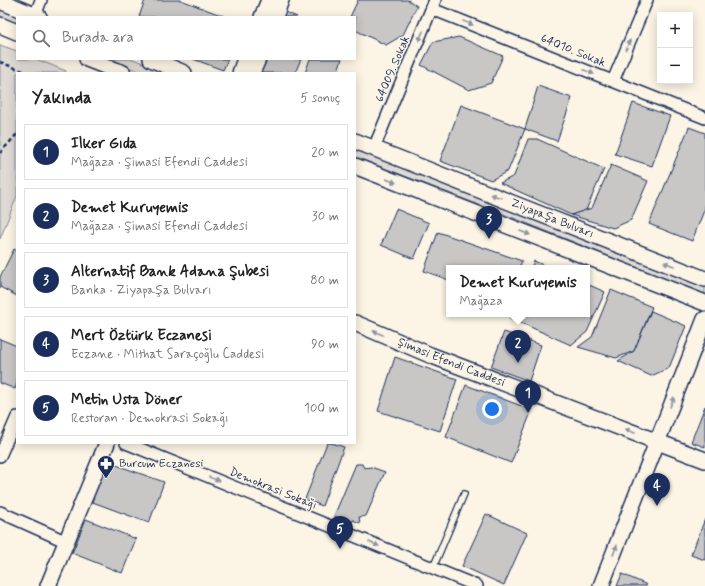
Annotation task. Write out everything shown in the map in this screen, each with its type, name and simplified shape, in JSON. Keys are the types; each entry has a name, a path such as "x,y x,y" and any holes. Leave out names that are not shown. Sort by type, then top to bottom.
{"main road":[{"path":"262,16 269,0"},
{"path":"275,16 281,0"},
{"path":"0,1 37,16"},
{"path":"0,25 16,32"},
{"path":"90,60 120,72"},
{"path":"153,60 182,72"},
{"path":"240,72 245,60"},
{"path":"252,72 258,60"},
{"name":"Ziyapaşa Bulvarı","path":"356,141 705,277"},
{"name":"Ziyapaşa Bulvarı","path":"356,166 705,303"},
{"path":"601,586 705,319"},
{"name":"Şimasi Efendi Caddesi","path":"356,323 430,355 705,460"},
{"path":"48,586 62,540 97,444"},
{"path":"39,586 107,444"}],"street":[{"path":"37,16 41,0"},
{"path":"613,81 646,0"},
{"name":"64010. Sokak","path":"434,4 613,81 705,118"},
{"name":"64009. Sokak","path":"374,148 434,4"},
{"path":"0,456 16,419"},
{"name":"Demokrasi Sokağı","path":"128,444 477,586"},
{"path":"0,512 62,540"}],"lane":[{"path":"433,568 464,494"}],"path":[{"path":"0,62 25,72"},
{"path":"0,153 16,135"}],"shaded area":[{"path":"0,6 25,16 16,16 16,24 0,17"},
{"path":"0,45 16,51 16,60 38,60 66,71 16,72 16,199 0,239"},
{"path":"111,60 136,60 166,72 141,72"},
{"path":"356,148 705,286 705,295 519,220 356,157"}],"building":[{"path":"145,0 181,0 223,16 139,16"},
{"path":"358,0 408,0 417,6 403,35 386,45 356,30 356,16 350,16"},
{"path":"285,12 295,16 283,16"},
{"path":"459,37 503,56 491,83 469,90 421,65 433,42"},
{"path":"196,60 228,60 223,70"},
{"path":"264,60 301,60 295,72 258,72"},
{"path":"310,60 342,60 337,72 305,72"},
{"path":"538,86 572,98 557,141 525,129"},
{"path":"633,103 670,116 652,166 615,154"},
{"path":"461,105 525,129 508,171 491,180 440,161"},
{"path":"689,127 705,133 705,208 692,241 649,224"},
{"path":"528,139 537,139 604,169 586,210 571,215 500,183 514,176"},
{"path":"611,165 648,181 631,220 613,228 571,215 592,208"},
{"path":"396,209 429,223 414,259 381,245"},
{"path":"438,232 522,261 520,265 446,265 446,279 424,271"},
{"path":"14,249 16,250 16,295 0,287 0,277"},
{"path":"534,261 543,265 532,265"},
{"path":"590,285 605,292 587,332 571,345 510,318 590,317"},
{"path":"611,290 652,307 634,351 616,358 578,347 592,337"},
{"path":"651,311 686,326 669,368 651,376 618,361 634,351"},
{"path":"504,332 541,345 529,381 491,367"},
{"path":"0,339 16,346 16,386 15,389 0,383"},
{"path":"395,357 457,379 440,431 378,411"},
{"path":"466,385 532,410 511,463 446,437"},
{"path":"705,406 705,447 691,442"},
{"path":"327,444 335,444 344,447 322,506 305,499"},
{"path":"105,461 164,482 149,523 90,501"},
{"path":"356,464 362,464 364,468 371,467 385,472 366,516 359,517 360,523 353,520 351,524 334,516"},
{"path":"486,514 527,533 504,585 462,566"},
{"path":"86,519 136,539 122,573 72,553"},
{"path":"705,519 705,560 691,555"},
{"path":"622,574 647,585 617,586"}],"place":[{"name":"Alternatif Bank Adana Şubesi","path":"489,239"},
{"name":"Demet Kuruyemis","path":"518,363"},
{"name":"Ilker Gıda","path":"528,413"},
{"name":"Burcum Eczanesi","path":"106,479"},
{"name":"Mert Öztürk Eczanesi","path":"657,506"},
{"name":"Metin Usta Döner","path":"340,549"}]}
